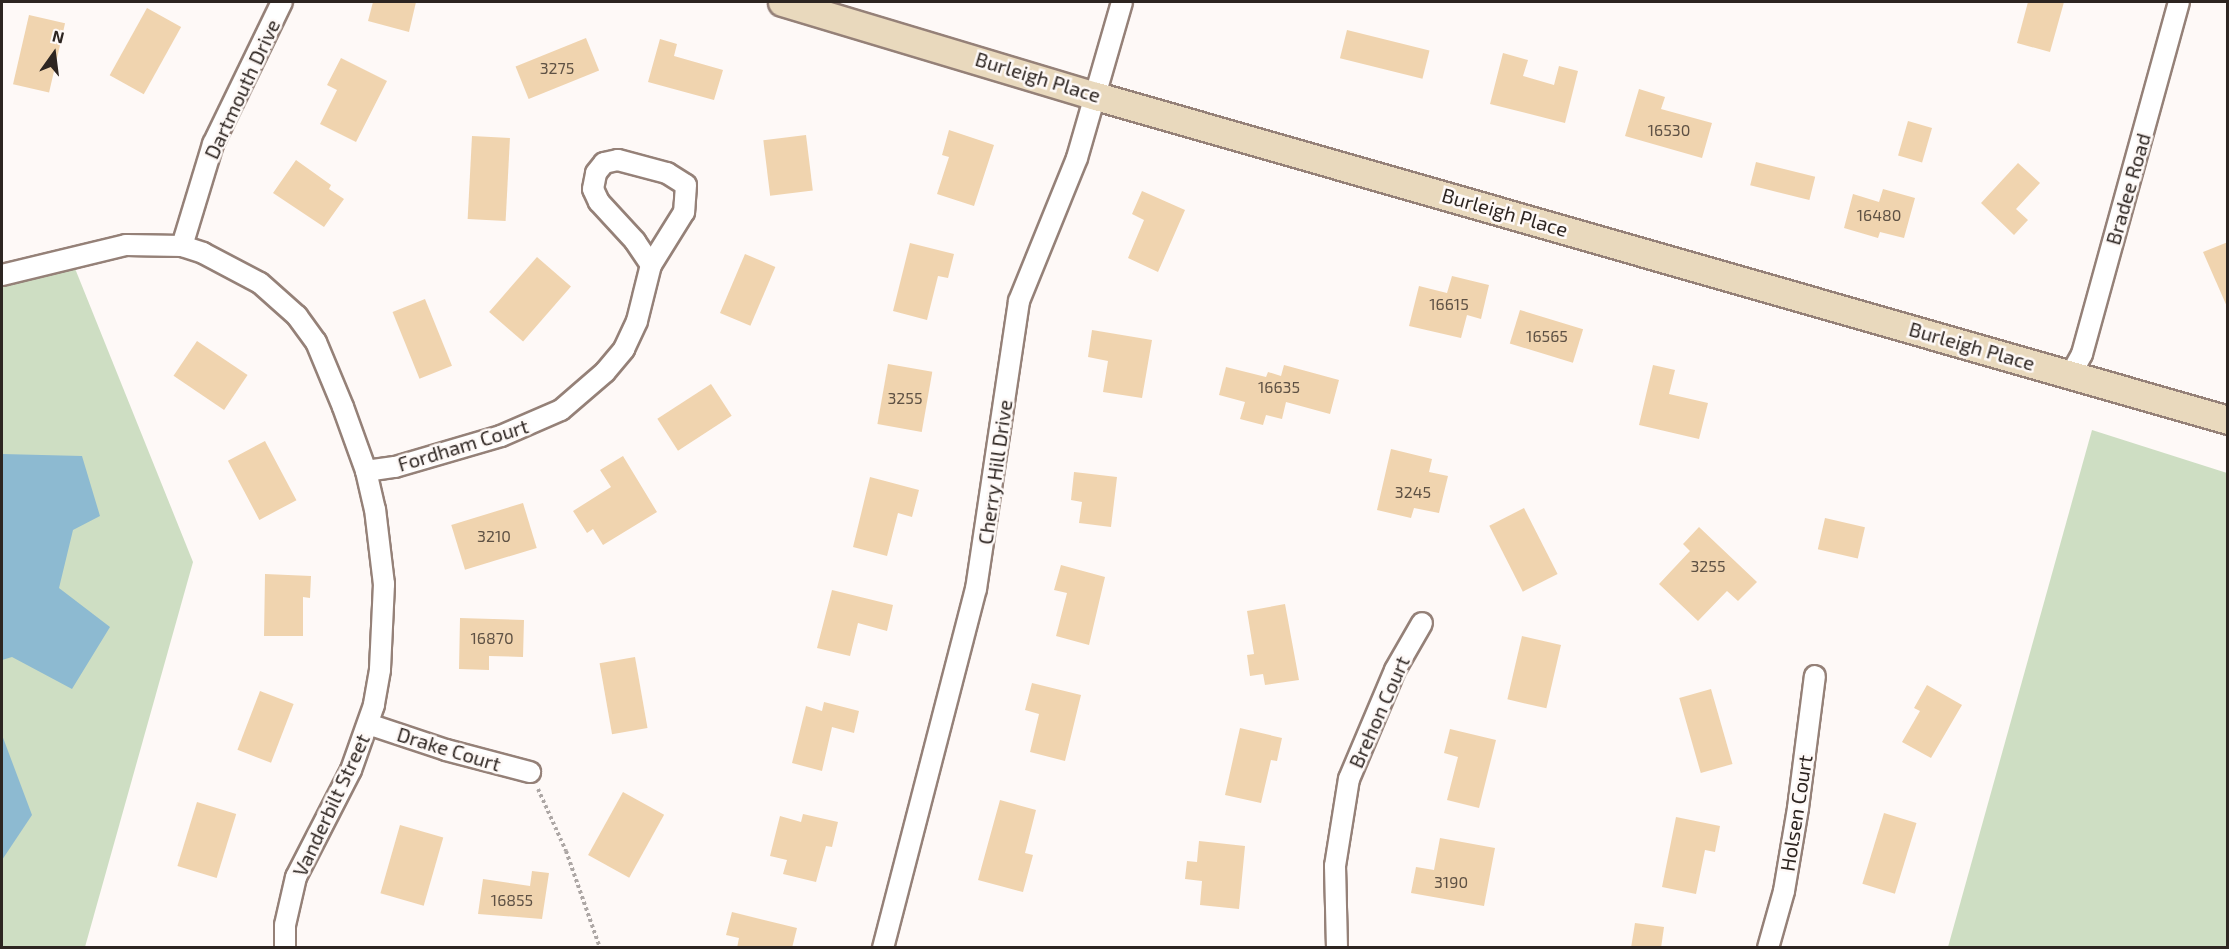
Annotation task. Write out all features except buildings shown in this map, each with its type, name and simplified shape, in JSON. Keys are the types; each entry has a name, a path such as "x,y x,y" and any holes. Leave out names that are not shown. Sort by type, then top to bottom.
{"street":[{"name":"Dartmouth Drive","path":"182,246 213,144 282,2"},
{"name":"Burleigh Place","path":"782,2 1096,96 2228,420"},
{"name":"Cherry Hill Drive","path":"882,948 976,590 1019,301 1077,158 1122,2"},
{"name":"Bradee Road","path":"2071,374 2082,354 2179,2"},
{"name":"Fordham Court","path":"366,471 394,467 501,436 561,411 605,372 624,349 638,321 651,265 684,212 686,185 667,173 628,163 603,163 596,173 593,189 599,202 635,241 651,265"},
{"name":"Vanderbilt Street","path":"2,275 126,245 182,246 235,267 278,296 297,316 316,342 366,471 384,584 380,670 368,723 351,770 296,877 285,925 285,948"},
{"name":"Brehon Court","path":"1336,948 1335,866 1349,779 1386,691 1422,623"},
{"name":"Holsen Court","path":"1768,948 1784,891 1815,676"},
{"name":"Drake Court","path":"368,723 446,750 530,772"}],"path":[{"path":"530,772 566,851 600,948"}],"green space":[{"path":"74,266 193,562 85,947 2,947 2,284"},
{"path":"2092,430 2227,473 2227,947 1948,947"}],"water":[{"path":"2,454 82,456 100,516 73,530 59,588 110,627 72,689 12,657 2,660"},
{"path":"2,735 32,815 2,860"}]}
